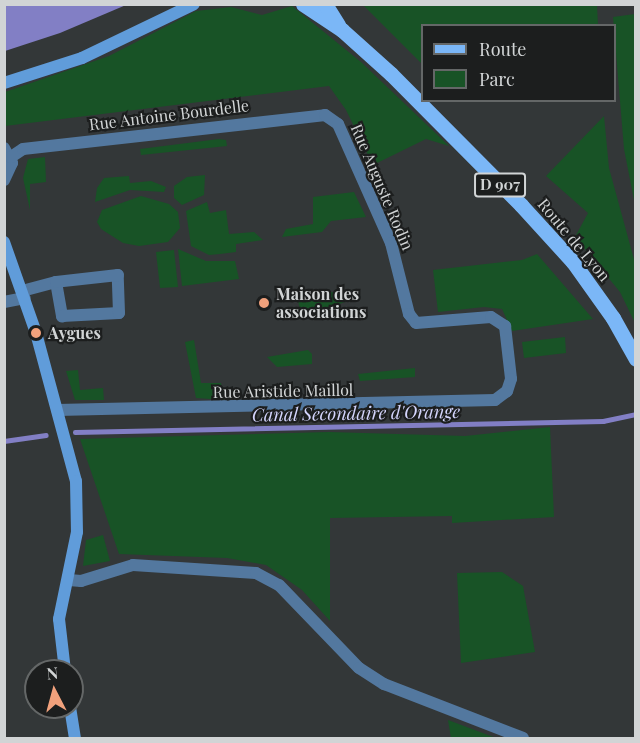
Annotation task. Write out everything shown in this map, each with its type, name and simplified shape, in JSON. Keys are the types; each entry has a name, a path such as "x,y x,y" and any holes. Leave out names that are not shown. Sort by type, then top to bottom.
{"main road":[{"name":"Route de Lyon","path":"303,4 342,30 391,74 573,262 613,318 636,359"},
{"name":"Route de Lyon","path":"325,4 342,30"}],"street":[{"path":"163,17 175,4"},
{"path":"4,83 82,58 194,4"},
{"name":"Rue Antoine Bourdelle","path":"4,180 11,169 8,152 23,149 317,114 333,118"},
{"name":"Rue Auguste Rodin","path":"333,118 391,243 409,314 421,324 490,317 500,320 505,326 511,379 507,391"},
{"path":"4,242 23,295 57,410 78,503 69,580 59,620 64,659"},
{"path":"4,302 56,282 118,275 119,313 62,316 56,282"},
{"name":"Rue Aristide Maillol","path":"57,410 407,404 495,400 507,391"},
{"path":"69,580 81,581 133,566 256,573 279,585 359,668 384,684 523,738"},
{"path":"72,719 75,738"}],"green space":[{"path":"363,5 597,5 598,24 421,24 421,63"},
{"path":"292,6 361,62 449,146 426,139 373,165 346,110 329,86 5,126 5,92 109,56 196,11 231,7 262,15"},
{"path":"636,14 635,205 624,149 616,53 616,24 614,24 613,17"},
{"path":"604,116 609,168 635,263 635,323 620,292 575,237 588,213 546,176"},
{"path":"226,140 227,146 141,155 140,149"},
{"path":"45,157 46,182 30,184 30,210 23,178 28,159"},
{"path":"205,175 204,195 182,205 174,198 174,186 187,177"},
{"path":"129,176 130,183 151,181 166,187 164,192 130,190 95,202 97,188 104,178"},
{"path":"354,192 366,217 331,221 322,232 282,237 286,229 313,224 313,197"},
{"path":"141,196 169,204 178,212 180,228 168,242 139,246 123,243 101,229 97,222 102,210"},
{"path":"207,202 210,213 226,210 229,234 254,232 263,240 236,244 236,252 209,255 191,246 186,211"},
{"path":"178,249 206,261 235,261 239,279 182,286"},
{"path":"174,250 178,287 160,288 156,252"},
{"path":"537,254 593,319 512,331 502,309 484,307 438,312 433,270 522,260"},
{"path":"352,290 352,299 302,319 297,296"},
{"path":"565,337 566,353 524,358 522,342"},
{"path":"194,340 201,383 221,383 224,400 196,398 185,342"},
{"path":"308,350 312,354 312,364 277,367 267,357"},
{"path":"415,368 415,377 360,381 358,374"},
{"path":"78,370 80,390 103,388 104,400 75,400 66,371"},
{"path":"550,427 554,517 452,523 452,516 330,518 330,621 302,590 266,565 227,558 119,554 80,439 329,432 465,436"},
{"path":"103,535 110,561 83,566 86,540"},
{"path":"502,572 523,586 535,652 461,663 457,573"},
{"path":"448,720 496,738 451,738"}],"shaded area":[{"path":"126,5 60,33 5,51 5,6"}],"waterway":[{"name":"Canal Secondaire d'Orange","path":"75,432 603,421 636,414"},
{"name":"Canal Secondaire d'Orange","path":"4,441 46,435"}],"place":[{"name":"Maison des associations","path":"264,303"},
{"name":"Aygues","path":"36,333"}]}
